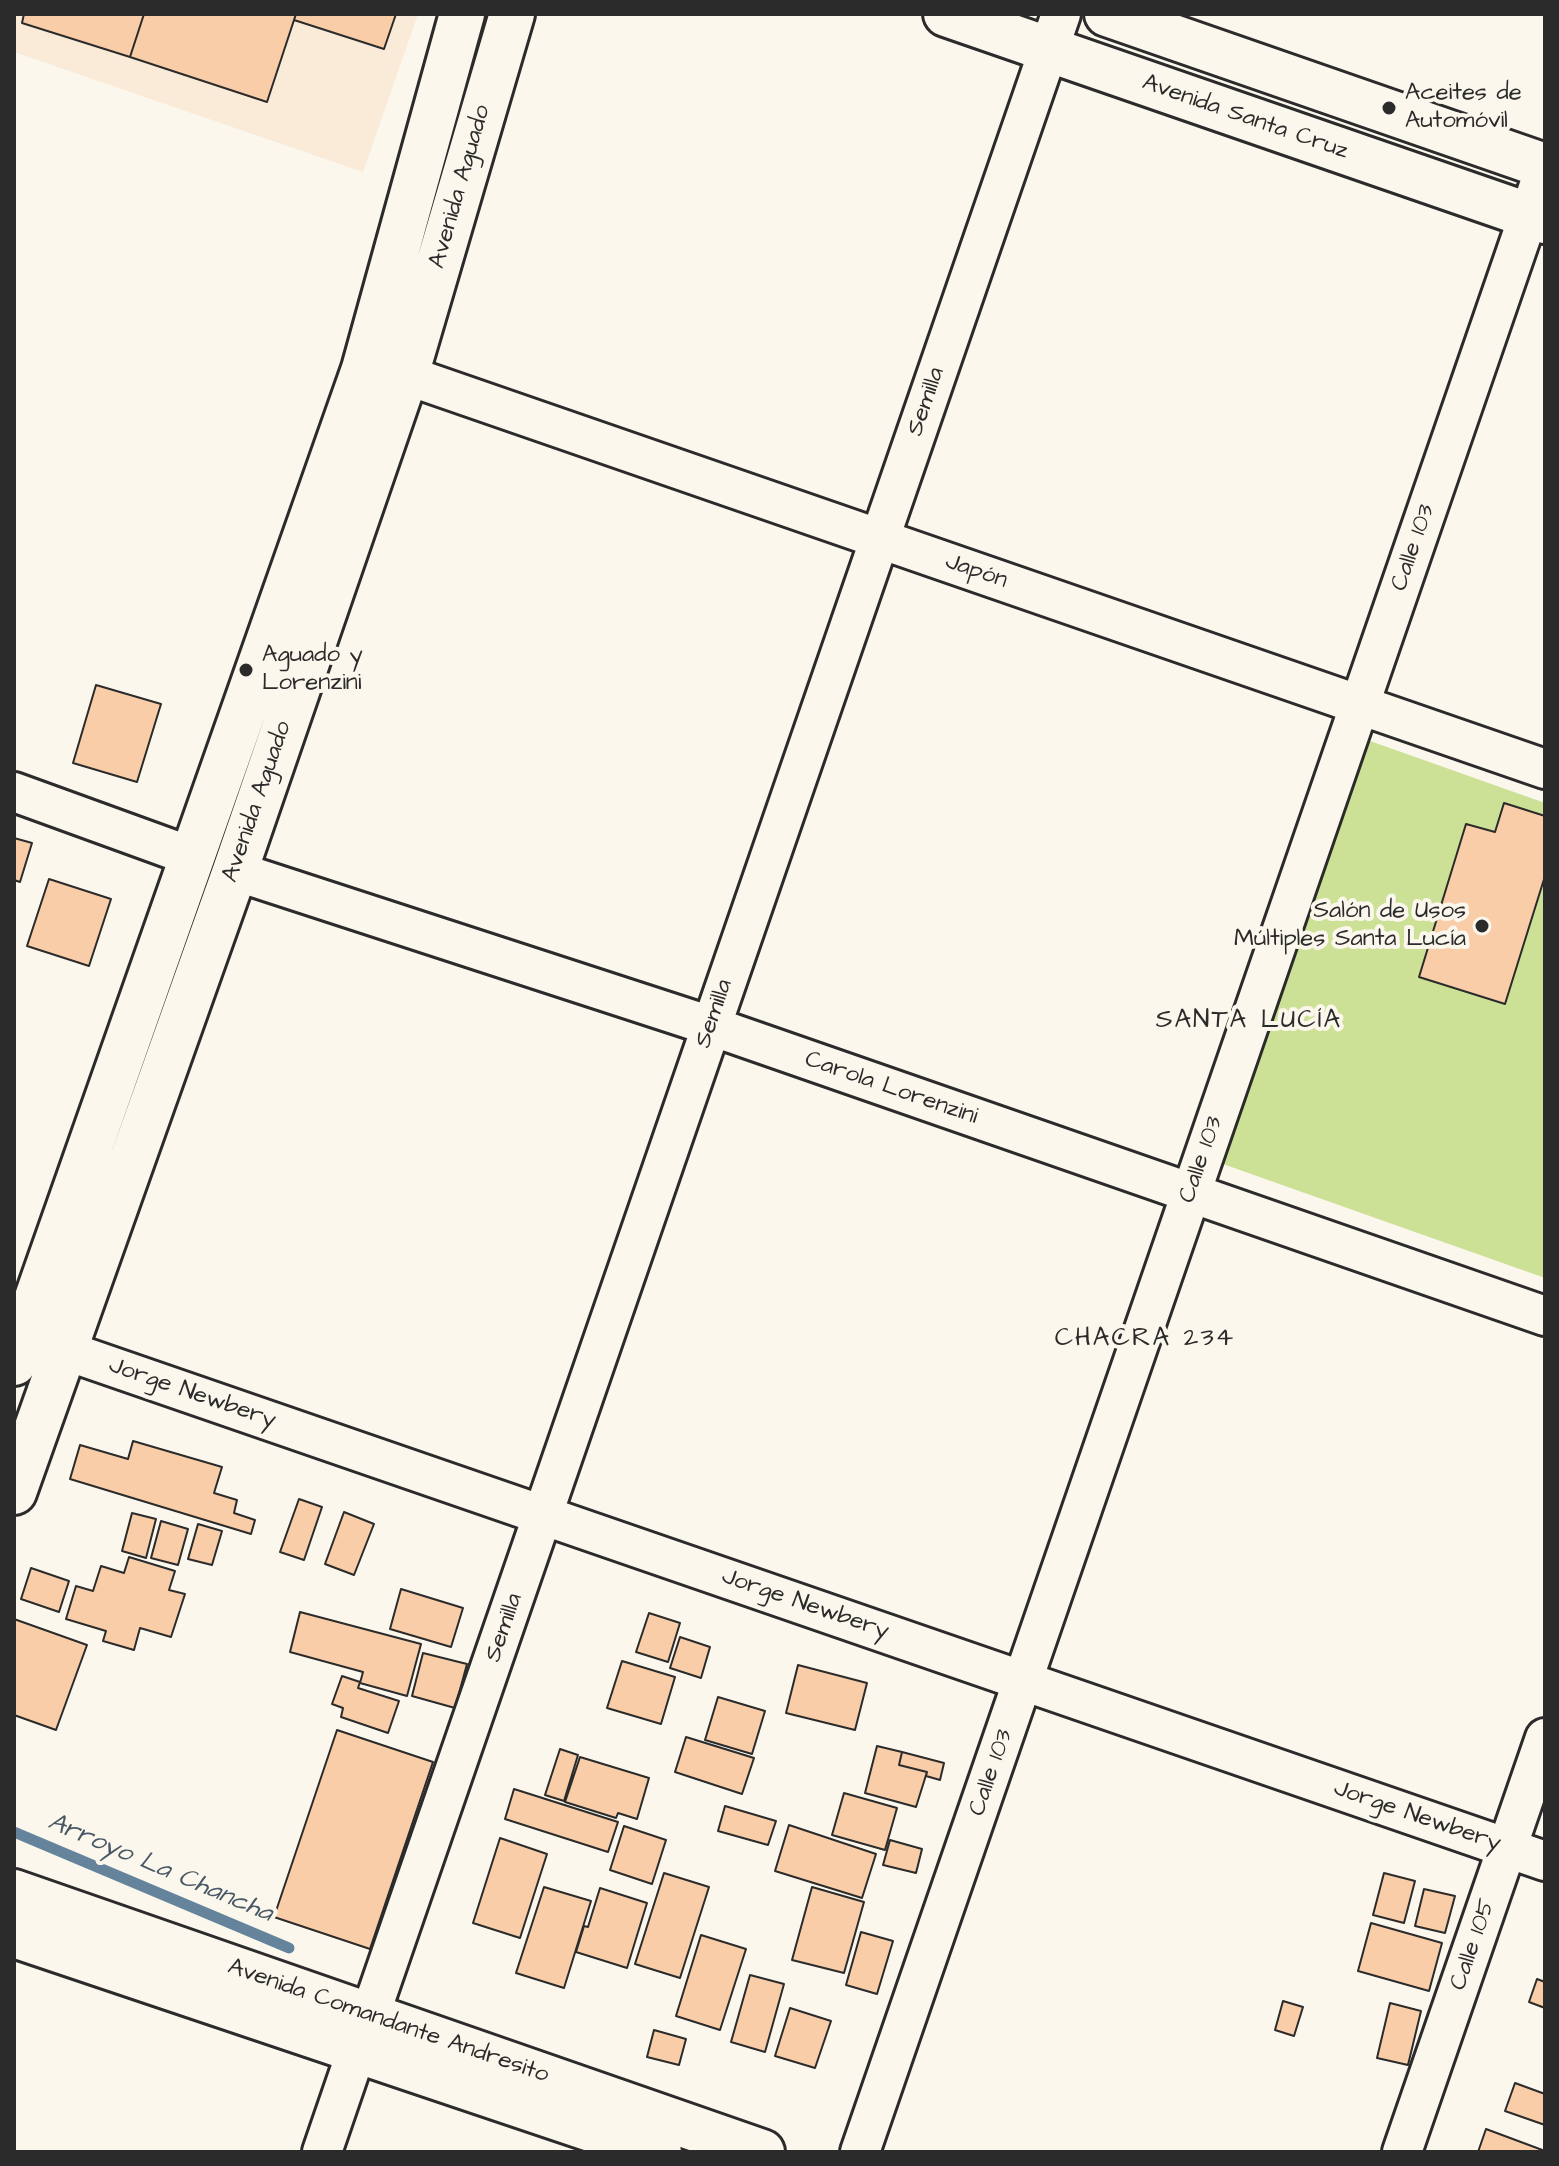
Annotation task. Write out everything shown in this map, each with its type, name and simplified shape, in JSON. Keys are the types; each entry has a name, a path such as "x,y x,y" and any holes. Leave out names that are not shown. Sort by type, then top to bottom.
{"main road":[{"name":"Avenida Aguado","path":"14,1363 364,369 462,14"},
{"name":"Avenida Aguado","path":"14,1492 235,871 406,375 512,14"},
{"name":"Avenida Santa Cruz","path":"946,14 1055,32 1537,218"},
{"path":"1107,14 1545,167"},
{"name":"Avenida Comandante Andresito","path":"14,1892 659,2152"},
{"name":"Avenida Comandante Andresito","path":"14,1935 364,2033 762,2152"}],"street":[{"name":"Semilla","path":"322,2152 545,1515 1055,32"},
{"name":"Calle 103","path":"860,2152 1360,705 1537,218 1545,167"},
{"name":"Japón","path":"406,375 1545,769"},
{"path":"14,792 193,857"},
{"name":"Carola Lorenzini","path":"235,871 711,1026 1545,1316"},
{"name":"Jorge Newbery","path":"64,1350 1545,1861"},
{"name":"Calle 105","path":"1402,2152 1545,1738"}],"shaded area":[{"path":"14,14 418,14 363,172 14,52"}],"green space":[{"path":"1370,741 1545,803 1545,1278 1220,1163"}],"building":[{"path":"24,14 144,14 130,57 22,23"},
{"path":"144,14 296,14 267,102 130,57"},
{"path":"296,14 396,14 384,49 294,20"},
{"path":"96,685 161,704 137,782 73,763"},
{"name":"Salón de Usos Múltiples Santa Lucía","path":"1504,803 1545,816 1545,876 1505,1004 1419,977 1466,824 1495,832"},
{"path":"14,838 32,843 20,882 14,880"},
{"path":"49,879 111,899 89,966 27,946"},
{"path":"133,1441 222,1467 214,1493 237,1500 234,1513 255,1520 251,1534 70,1479 80,1445 128,1459"},
{"path":"299,1499 322,1507 304,1560 280,1552"},
{"path":"344,1512 374,1524 354,1575 325,1564"},
{"path":"132,1513 156,1519 146,1558 122,1551"},
{"path":"161,1521 188,1529 178,1565 151,1558"},
{"path":"198,1524 222,1531 212,1565 188,1559"},
{"path":"129,1557 175,1571 169,1590 185,1594 171,1637 140,1628 134,1650 103,1641 106,1631 66,1619 76,1586 93,1591 101,1566 124,1573"},
{"path":"31,1568 69,1581 59,1612 21,1599"},
{"path":"401,1589 463,1608 451,1647 390,1629"},
{"path":"300,1612 421,1644 407,1696 360,1683 363,1672 290,1652"},
{"path":"649,1613 680,1623 668,1662 636,1652"},
{"path":"14,1619 87,1645 56,1730 14,1715"},
{"path":"680,1637 710,1647 701,1678 670,1668"},
{"path":"423,1653 467,1664 455,1708 412,1696"},
{"path":"622,1661 675,1677 661,1724 607,1708"},
{"path":"798,1665 867,1683 855,1730 786,1713"},
{"path":"342,1676 360,1682 358,1688 399,1701 388,1733 341,1717 343,1708 332,1704"},
{"path":"718,1697 765,1711 752,1754 705,1740"},
{"path":"337,1730 433,1762 370,1949 274,1917"},
{"path":"686,1737 754,1758 742,1794 675,1772"},
{"path":"877,1746 902,1752 899,1765 927,1772 916,1807 865,1793"},
{"path":"560,1749 578,1755 564,1801 545,1795"},
{"path":"902,1752 944,1763 940,1780 926,1776 927,1772 899,1765"},
{"path":"580,1757 649,1778 637,1819 618,1813 616,1818 565,1802"},
{"path":"514,1789 618,1822 608,1852 505,1819"},
{"path":"844,1793 897,1808 885,1850 832,1835"},
{"path":"725,1806 776,1821 768,1845 718,1831"},
{"path":"789,1825 876,1854 862,1898 775,1871"},
{"path":"624,1826 666,1840 652,1884 610,1870"},
{"path":"500,1838 547,1854 520,1938 473,1923"},
{"path":"890,1840 922,1849 916,1873 883,1865"},
{"path":"664,1873 709,1887 680,1978 635,1964"},
{"path":"1384,1873 1415,1881 1404,1923 1373,1915"},
{"path":"544,1887 591,1901 564,1988 516,1973"},
{"path":"812,1887 864,1902 844,1973 792,1960"},
{"path":"600,1888 647,1903 627,1968 576,1952 584,1926 588,1927"},
{"path":"1424,1889 1455,1896 1445,1933 1415,1926"},
{"path":"1371,1923 1442,1943 1429,1991 1358,1971"},
{"path":"861,1932 893,1941 877,1994 846,1985"},
{"path":"701,1935 746,1949 720,2030 676,2016"},
{"path":"750,1975 784,1984 765,2052 731,2042"},
{"path":"1537,1979 1545,1982 1545,2008 1529,2002"},
{"path":"1283,2001 1303,2007 1294,2036 1275,2030"},
{"path":"1390,2003 1421,2011 1408,2065 1377,2058"},
{"path":"790,2008 831,2021 815,2068 775,2056"},
{"path":"654,2030 686,2039 679,2065 647,2057"},
{"path":"1515,2083 1545,2094 1545,2125 1505,2111"},
{"path":"1486,2129 1545,2151 1545,2152 1478,2152"}],"waterway":[{"name":"Arroyo La Chancha","path":"14,1832 289,1948"}],"place":[{"name":"Aceites de Automóvil","path":"1389,108"},
{"name":"Aguado y Lorenzini","path":"246,670"},
{"name":"Salón de Usos Múltiples Santa Lucía","path":"1482,926"}],"district":[{"name":"SANTA LUCÍA","path":"1249,1022"},
{"name":"CHACRA 234","path":"1145,1340"}]}
